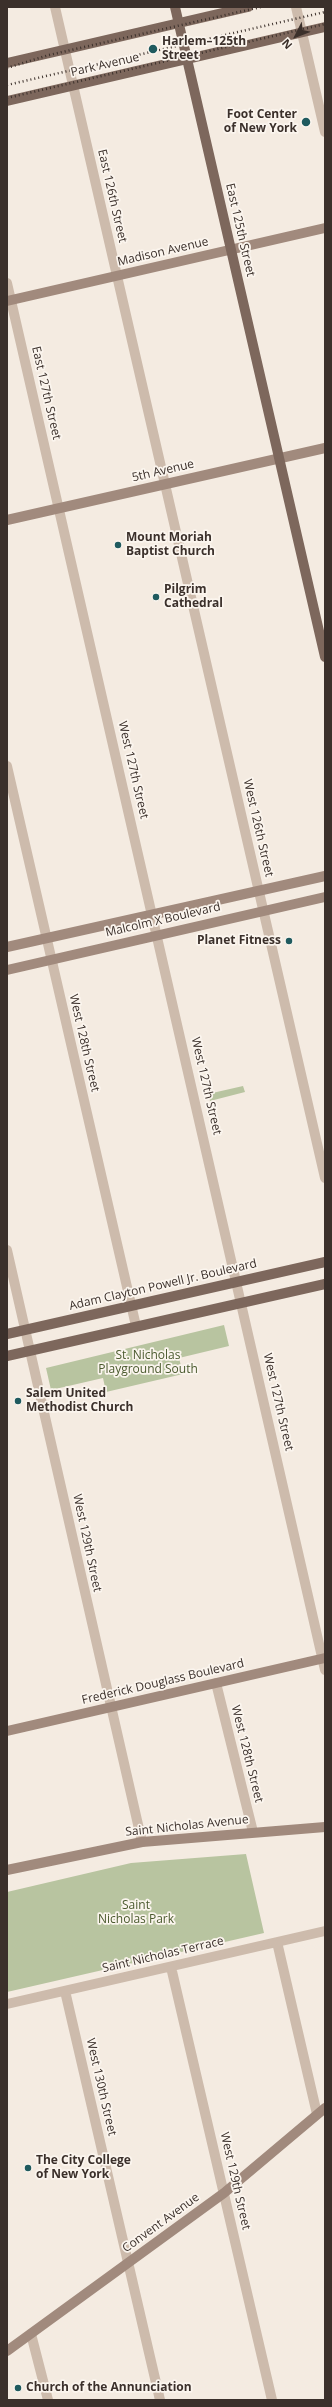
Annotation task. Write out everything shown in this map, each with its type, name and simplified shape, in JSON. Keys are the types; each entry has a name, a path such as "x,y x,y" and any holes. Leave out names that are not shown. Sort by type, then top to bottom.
{"main road":[{"name":"East 125th Street","path":"175,7 325,657"},
{"name":"Park Avenue","path":"7,63 178,22 248,7"},
{"name":"Park Avenue","path":"7,101 325,27"},
{"name":"Madison Avenue","path":"9,301 325,228"},
{"name":"5th Avenue","path":"7,520 325,448"},
{"name":"Malcolm X Boulevard","path":"7,947 325,876"},
{"name":"Malcolm X Boulevard","path":"7,970 157,934 325,897"},
{"name":"Adam Clayton Powell Jr. Boulevard","path":"7,1334 325,1262"},
{"path":"7,1356 325,1284"},
{"name":"Frederick Douglass Boulevard","path":"7,1731 324,1658"},
{"name":"Saint Nicholas Avenue","path":"7,1870 142,1842 325,1827"},
{"name":"Convent Avenue","path":"7,2351 224,2193 321,2111"}],"street":[{"name":"East 126th Street","path":"55,7 165,484"},
{"path":"296,7 325,132"},
{"name":"East 127th Street","path":"7,283 9,301 59,508"},
{"name":"West 126th Street","path":"165,484 325,1178"},
{"name":"West 127th Street","path":"59,508 324,1658 325,1670"},
{"name":"West 128th Street","path":"7,766 136,1326"},
{"name":"West 129th Street","path":"7,1250 110,1708 142,1842"},
{"name":"West 128th Street","path":"216,1683 253,1832"},
{"name":"Saint Nicholas Terrace","path":"7,2004 325,1931"},
{"path":"277,1942 321,2111"},
{"name":"West 129th Street","path":"171,1967 272,2400"},
{"name":"West 130th Street","path":"65,1991 160,2400"},
{"path":"31,2334 48,2400"}],"green space":[{"path":"243,1086 245,1092 210,1101 208,1094"},
{"name":"St. Nicholas Playground South","path":"224,1325 229,1346 179,1358 183,1374 106,1392 103,1378 51,1390 46,1368"},
{"name":"Saint Nicholas Park","path":"246,1854 264,1933 7,1992 7,1892 131,1863"}],"railway":[{"path":"7,68 49,55 261,7"},
{"path":"7,85 325,12"},
{"path":"7,98 325,24"}],"place":[{"name":"Harlem–125th Street","path":"153,49"},
{"name":"Foot Center of New York","path":"306,122"},
{"name":"Mount Moriah Baptist Church","path":"118,545"},
{"name":"Pilgrim Cathedral","path":"156,597"},
{"name":"Planet Fitness","path":"289,941"},
{"name":"Salem United Methodist Church","path":"18,1401"},
{"name":"The City College of New York","path":"28,2168"},
{"name":"Church of the Annunciation","path":"18,2388"}]}
